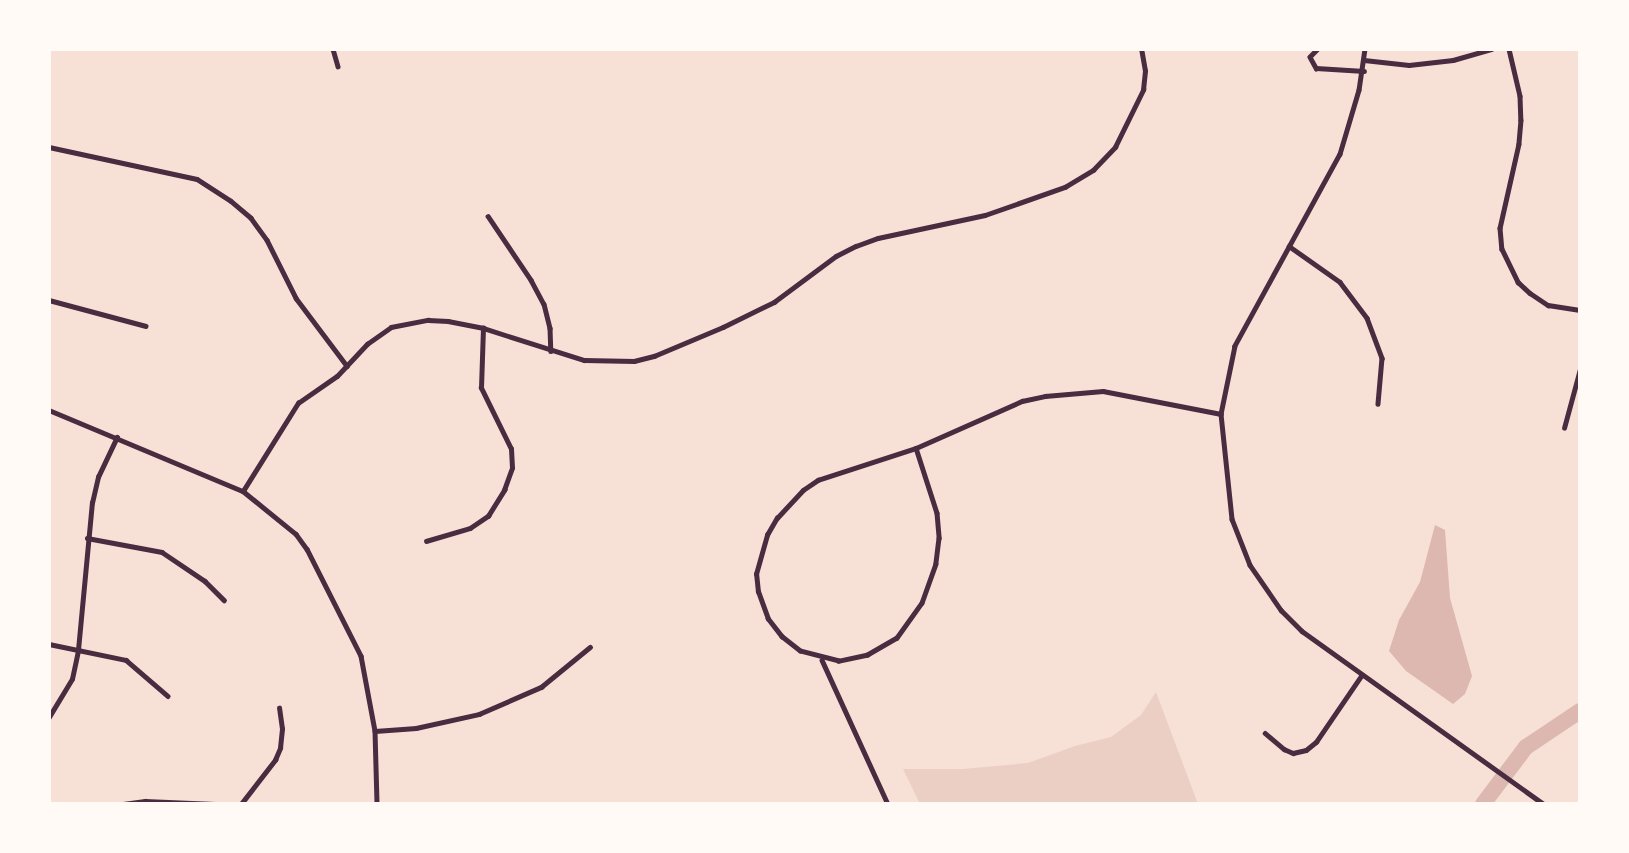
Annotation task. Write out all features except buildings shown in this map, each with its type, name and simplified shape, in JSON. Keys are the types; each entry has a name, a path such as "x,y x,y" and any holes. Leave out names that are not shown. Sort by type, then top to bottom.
{"street":[{"path":"333,49 338,66"},
{"path":"243,491 298,402 337,376 367,344 391,327 428,320 483,327 551,351 607,362 654,356 774,302 836,256 856,246 878,238 985,215 1065,187 1093,170 1115,147 1143,90 1145,71 1141,49"},
{"path":"1318,49 1310,57 1316,68 1364,71"},
{"path":"1365,49 1364,71 1340,154 1235,346 1221,414 1231,519 1250,565 1281,610 1302,631 1456,744 1544,804"},
{"path":"1364,60 1409,65 1453,60 1491,49"},
{"path":"1509,49 1520,96 1521,120 1520,144 1500,228 1502,249 1509,267 1530,293 1548,305 1580,310"},
{"path":"49,147 197,179 231,201 251,218 267,240 309,318 347,366"},
{"path":"488,216 544,304 550,328 551,351"},
{"path":"1289,246 1340,282 1367,318 1382,358 1378,404"},
{"path":"49,300 146,326"},
{"path":"426,541 470,528 488,516 504,490 513,468 511,449 481,388 483,327"},
{"path":"1564,428 1580,369"},
{"path":"916,448 937,513 939,538 936,564 922,603 897,638 883,649 851,660 822,659 800,652 782,637 762,605 756,574 767,535 788,504 818,480 916,448 1022,401 1045,396 1103,391 1221,414"},
{"path":"49,410 243,491 296,534 307,549 361,656 376,731 377,804"},
{"path":"49,717 72,679 78,650 87,538 98,477 117,437"},
{"path":"87,538 162,552 205,581 224,600"},
{"path":"49,644 126,660 168,695"},
{"path":"376,731 416,728 479,714 541,687 590,647"},
{"path":"822,659 888,804"},
{"path":"1265,733 1284,750 1293,753 1306,750 1316,742 1362,676"},
{"path":"241,804 275,760 280,748 282,729 279,708"},
{"path":"123,804 145,801 215,804"}],"shaded area":[{"path":"1435,525 1445,530 1450,598 1472,676 1465,694 1453,704 1406,671 1389,651 1399,620 1420,582"},
{"path":"1156,692 1198,804 920,804 903,769 963,769 1028,763 1075,746 1111,737 1141,715"}],"waterway":[{"path":"1483,804 1526,747 1580,711"}]}
